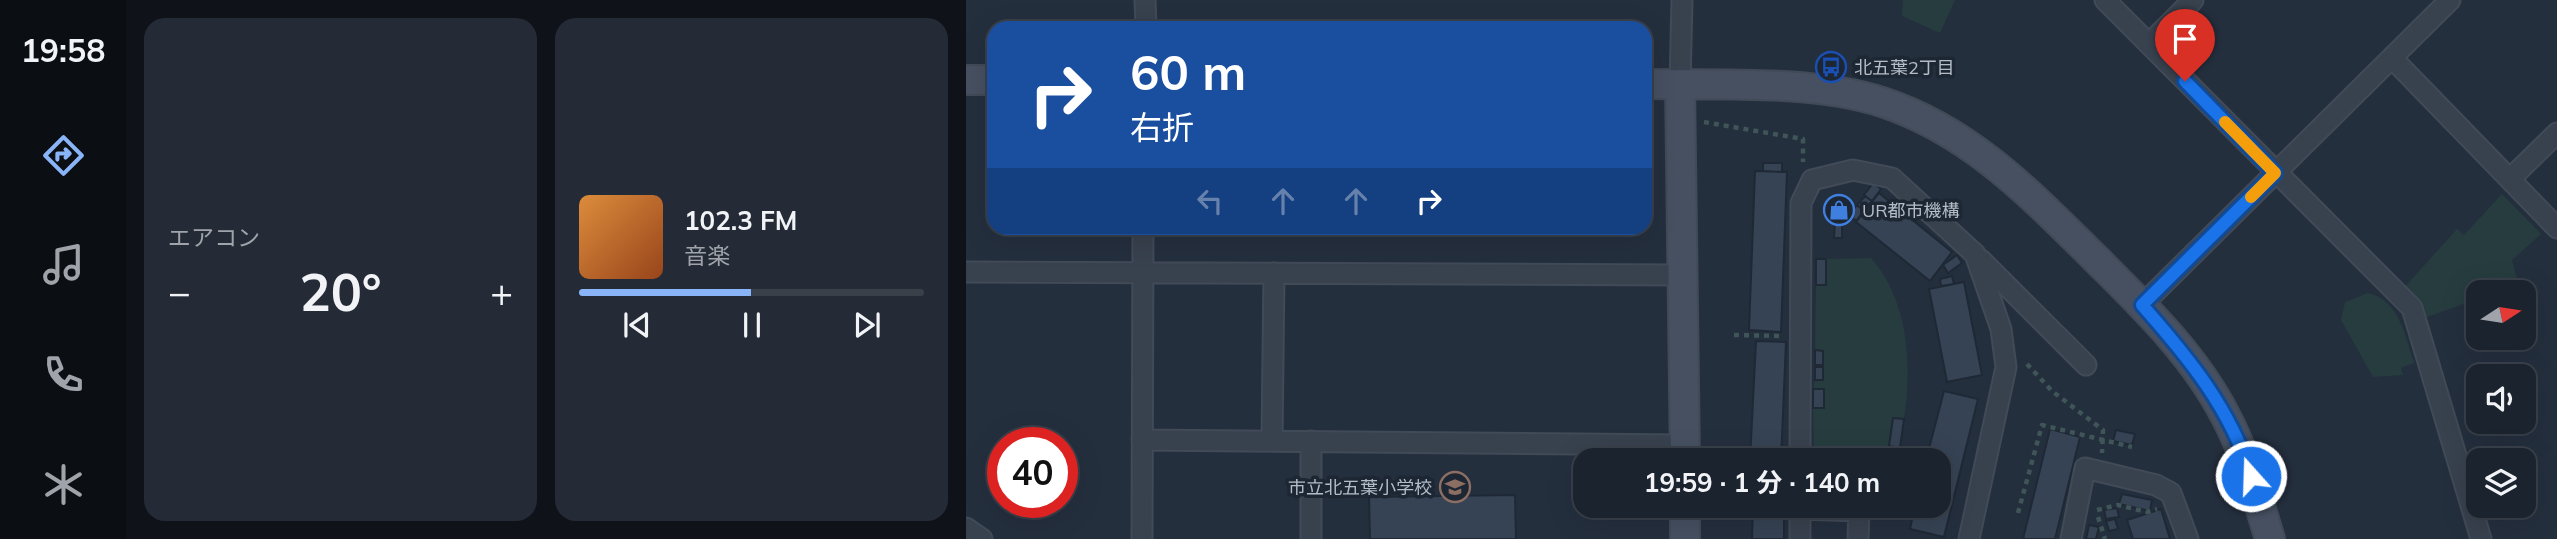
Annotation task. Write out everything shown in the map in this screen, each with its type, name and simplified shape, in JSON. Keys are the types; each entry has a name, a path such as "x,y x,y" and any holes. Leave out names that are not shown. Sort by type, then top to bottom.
{"street":[{"path":"1146,0 1146,21"},
{"path":"1682,0 1680,84 1685,448"},
{"path":"2105,0 2412,308 2482,539"},
{"path":"2149,44 2193,0"},
{"path":"2142,305 2449,0"},
{"path":"2392,58 2557,228"},
{"path":"966,80 987,80"},
{"path":"1652,84 1814,89 1859,96 1913,114 1949,131 2005,171 2142,305 2185,353 2225,414 2245,455 2270,539"},
{"path":"2510,179 2557,132"},
{"path":"1800,448 1801,203 1812,180 1853,170 1892,178 1975,254 2086,365"},
{"path":"1142,539 1143,235"},
{"path":"1969,539 2006,367 2002,337 1975,254"},
{"path":"966,272 1683,275"},
{"path":"1272,441 1273,273"},
{"path":"1142,440 1311,441 1573,449"},
{"path":"1311,441 1311,539"},
{"path":"2071,539 2085,468 2156,485 2171,493 2188,539"},
{"path":"1685,518 1685,539"},
{"path":"1800,518 1800,539"},
{"path":"1858,539 1860,518"},
{"path":"966,528 982,539"}],"path":[{"path":"1693,120 1803,139 1803,164"},
{"path":"1734,335 1801,336"},
{"path":"2002,337 2052,391 2103,430 2099,471"},
{"path":"2018,513 2042,425 2132,446"},
{"path":"2094,511 2118,505 2147,512 2162,507"}],"green space":[{"path":"1903,0 1955,0 1940,33 1902,16"},
{"path":"2502,194 2541,234 2512,260 2517,280 2466,280 2466,303 2424,318 2402,290 2457,229 2464,235"},
{"path":"1871,258 1884,275 1893,294 1905,334 1908,377 1904,419 1893,418 1889,446 1900,448 1814,448 1813,408 1824,408 1813,389 1815,380 1823,379 1823,351 1815,350 1816,285 1826,285 1826,259"},
{"path":"2368,293 2387,304 2400,321 2414,363 2401,368 2403,375 2373,377 2341,320 2345,302"}],"building":[{"path":"1763,163 1782,163 1782,172 1763,171"},
{"path":"1755,171 1787,172 1781,332 1749,330"},
{"path":"1873,183 1881,189 1872,201 1864,195"},
{"path":"1879,193 1952,252 1930,281 1856,222"},
{"path":"1865,196 1872,201 1864,211 1857,205"},
{"name":"UR都市機構","path":"1835,202 1843,202 1843,218 1835,218"},
{"path":"1857,205 1864,211 1856,221 1849,215"},
{"path":"1835,221 1842,221 1842,238 1834,238"},
{"path":"1957,255 1962,263 1948,273 1943,265"},
{"path":"1816,259 1826,259 1826,285 1816,285"},
{"path":"1952,276 1954,284 1941,286 1940,279"},
{"path":"1964,282 1982,375 1947,382 1929,289"},
{"path":"1756,341 1786,342 1782,448 1751,448"},
{"path":"1815,350 1823,351 1823,365 1815,365"},
{"path":"1815,367 1823,367 1823,380 1815,380"},
{"path":"1813,389 1824,389 1824,408 1813,408"},
{"path":"1944,391 1978,399 1951,509 1951,448 1929,448"},
{"path":"1893,418 1904,419 1900,448 1889,446"},
{"path":"2050,429 2080,437 2055,539 2023,539"},
{"path":"2116,430 2135,434 2132,445 2113,441"},
{"path":"2122,494 2152,500 2150,511 2119,504"},
{"path":"1515,495 1516,539 1370,539 1369,497"},
{"path":"2117,508 2119,517 2106,519 2104,510"},
{"path":"2161,509 2170,539 2133,539 2127,520"},
{"path":"1753,518 1784,518 1784,539 1752,539"},
{"path":"1912,518 1949,518 1944,537 1910,529"},
{"path":"2115,519 2118,529 2109,531 2106,521"},
{"path":"2089,525 2099,527 2096,539 2086,539"}],"slow traffic":[{"path":"2225,122 2275,173 2251,197"}],"place":[{"name":"北五葉2丁目","path":"1831,67"},
{"name":"UR都市機構","path":"1839,210"},
{"name":"市立北五葉小学校","path":"1455,487"}],"route":[{"path":"2185,81 2275,173 2142,305 2185,353 2204,381 2225,414 2245,455 2251,476"}]}
